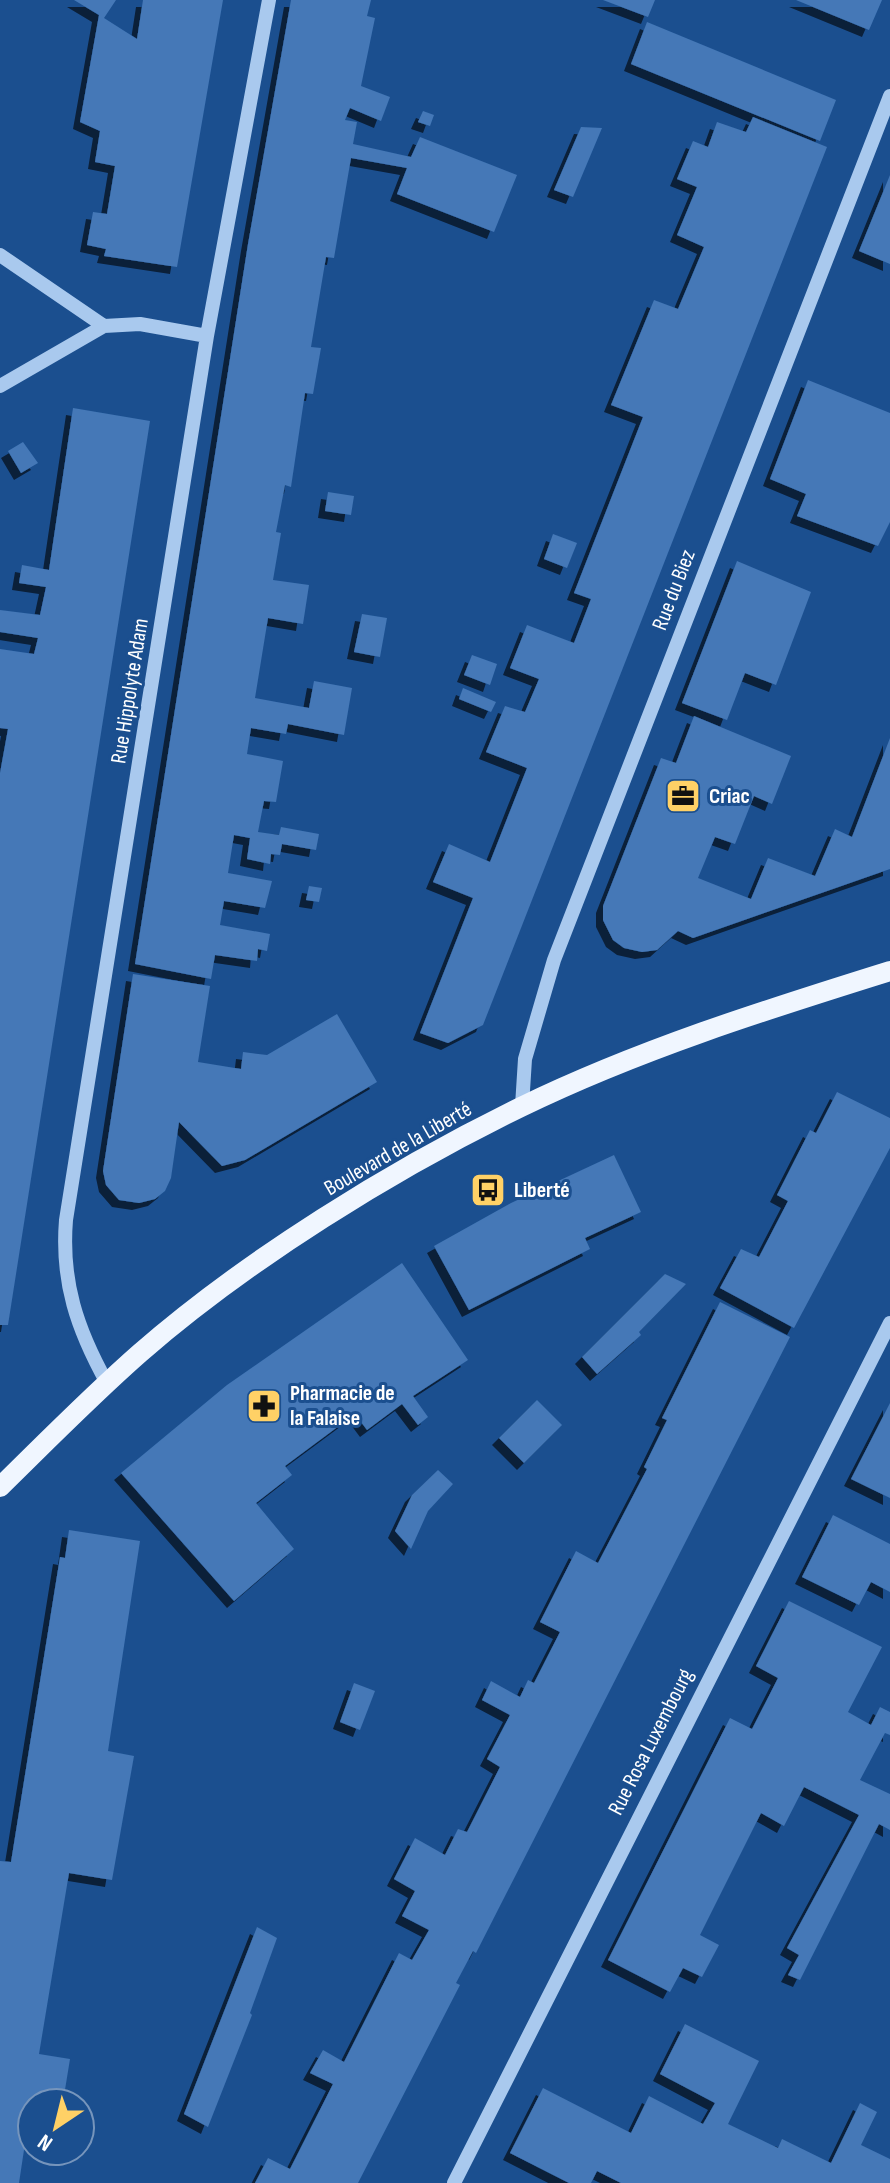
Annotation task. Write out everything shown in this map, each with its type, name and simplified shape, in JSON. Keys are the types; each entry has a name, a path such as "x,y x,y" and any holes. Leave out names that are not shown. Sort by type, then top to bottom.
{"main road":[{"name":"Boulevard de la Liberté","path":"0,1487 107,1383 175,1325 317,1224 440,1150 522,1106 653,1051 890,971"}],"street":[{"name":"Rue Hippolyte Adam","path":"107,1383 79,1331 71,1304 65,1276 66,1220 207,336 269,0"},
{"name":"Rue du Biez","path":"522,1106 525,1059 554,960 890,96"},
{"path":"0,255 104,326"},
{"path":"0,386 104,326 140,324 207,336"},
{"name":"Rue Rosa Luxembourg","path":"454,2183 890,1323"}],"building":[{"path":"74,0 116,0 104,18 137,39 143,0 223,0 177,267 104,256 106,249 87,245 93,212 107,214 115,166 95,162 100,131 80,122 99,15"},
{"path":"291,0 371,0 367,16 375,18 361,86 390,97 381,121 350,108 345,120 357,122 353,144 411,157 420,137 517,175 494,232 397,194 407,168 351,158 334,258 326,257 311,347 321,348 313,394 305,393 291,487 285,485 276,532 281,533 273,580 309,585 303,624 268,618 255,698 309,708 314,681 352,688 344,735 288,724 286,734 251,728 247,754 283,761 276,802 264,801 258,832 279,835 281,827 319,834 316,850 282,844 280,855 271,854 270,864 247,859 250,838 234,835 228,873 272,881 265,908 224,901 220,925 270,934 267,951 258,949 257,961 215,955 211,979 135,964 248,244"},
{"path":"603,0 655,0 648,17"},
{"path":"796,0 882,0 869,30"},
{"path":"647,22 836,100 820,141 631,64"},
{"path":"423,111 434,115 430,126 418,122"},
{"path":"753,117 827,147 483,1025 448,1043 420,1033 473,898 433,882 449,844 490,862 527,768 486,752 505,706 525,712 539,679 510,668 527,625 574,643 591,599 574,593 643,417 611,405 654,300 678,309 704,247 677,235 697,187 677,179 693,141 708,147 717,122 746,132"},
{"path":"581,127 602,128 573,197 554,190"},
{"path":"890,175 890,264 859,251"},
{"path":"808,380 890,413 890,522 878,546 797,516 806,494 770,479"},
{"path":"73,408 150,421 8,1325 0,1325 0,773 8,729 0,728 0,649 34,654 38,638 0,632 0,610 40,615 46,587 19,583 22,565 49,570"},
{"path":"23,442 38,463 21,473 8,451"},
{"path":"328,492 354,496 351,515 325,511"},
{"path":"553,534 577,543 567,568 544,559"},
{"path":"737,561 811,592 776,685 745,673 727,720 682,703"},
{"path":"362,614 387,618 380,657 354,652"},
{"path":"472,655 497,664 490,685 464,675"},
{"path":"463,688 496,702 491,712 459,699"},
{"path":"694,716 791,756 772,804 754,796 735,844 715,837 698,878 751,899 768,858 815,876 835,829 852,837 890,738 890,869 693,938 678,931 657,950 642,952 624,948 613,940 603,920 603,906 661,758 676,763"},
{"path":"309,886 322,888 319,902 306,900"},
{"path":"133,974 210,986 198,1062 241,1069 243,1052 267,1055 337,1014 377,1082 245,1160 222,1166 179,1122 171,1178 165,1191 155,1199 139,1203 119,1200 106,1185 103,1171"},
{"path":"837,1092 890,1118 890,1148 794,1328 720,1288 741,1249 759,1257 788,1201 777,1195 810,1130 816,1133"},
{"path":"614,1155 641,1212 585,1238 590,1249 469,1310 434,1246 511,1203"},
{"path":"402,1263 468,1360 413,1396 428,1417 418,1425 402,1404 367,1430 355,1414 285,1466 292,1475 256,1503 294,1549 234,1601 121,1473 227,1385"},
{"path":"665,1274 686,1284 639,1332 641,1335 597,1374 582,1357"},
{"path":"720,1302 790,1337 476,1953 473,1951 456,1983 460,1985 358,2183 255,2183 268,2158 290,2169 333,2084 310,2073 323,2050 344,2062 399,1953 412,1960 429,1930 402,1916 415,1891 394,1879 415,1838 445,1855 458,1829 467,1832 500,1767 487,1759 510,1715 482,1700 491,1681 520,1697 528,1680 534,1683 560,1632 540,1622 576,1551 598,1563 647,1469 644,1467 667,1420 662,1418"},
{"path":"537,1400 562,1425 524,1463 499,1438"},
{"path":"890,1403 890,1498 851,1479"},
{"path":"438,1470 453,1484 428,1511 411,1549 395,1531 412,1495"},
{"path":"833,1515 890,1544 890,1592 871,1582 859,1605 802,1577"},
{"path":"69,1530 140,1541 108,1751 134,1756 112,1880 69,1873 39,2054 70,2059 65,2087 16,2087 16,2167 21,2167 19,2183 0,2183 0,1861 11,1862 60,1557 65,1558"},
{"path":"789,1601 882,1647 848,1712 871,1725 880,1707 890,1712 890,1735 885,1733 860,1780 890,1794 890,1830 879,1824 800,1980 788,1975 799,1955 787,1948 859,1815 804,1787 784,1826 761,1813 700,1935 719,1945 702,1977 683,1968 670,1992 608,1960 730,1718 752,1729 778,1678 756,1666"},
{"path":"354,1683 375,1691 360,1730 340,1722"},
{"path":"257,1927 277,1938 250,2013 252,2015 208,2127 184,2114"},
{"path":"685,2024 759,2061 728,2124 778,2148 782,2139 831,2163 860,2103 877,2112 861,2145 890,2159 890,2183 621,2183 597,2171 591,2183 569,2183 510,2153 543,2088 631,2133 649,2096 703,2124 715,2103 660,2074"}],"place":[{"name":"Criac","path":"683,796"},
{"name":"Liberté","path":"488,1190"},
{"name":"Pharmacie de la Falaise","path":"264,1406"}]}
